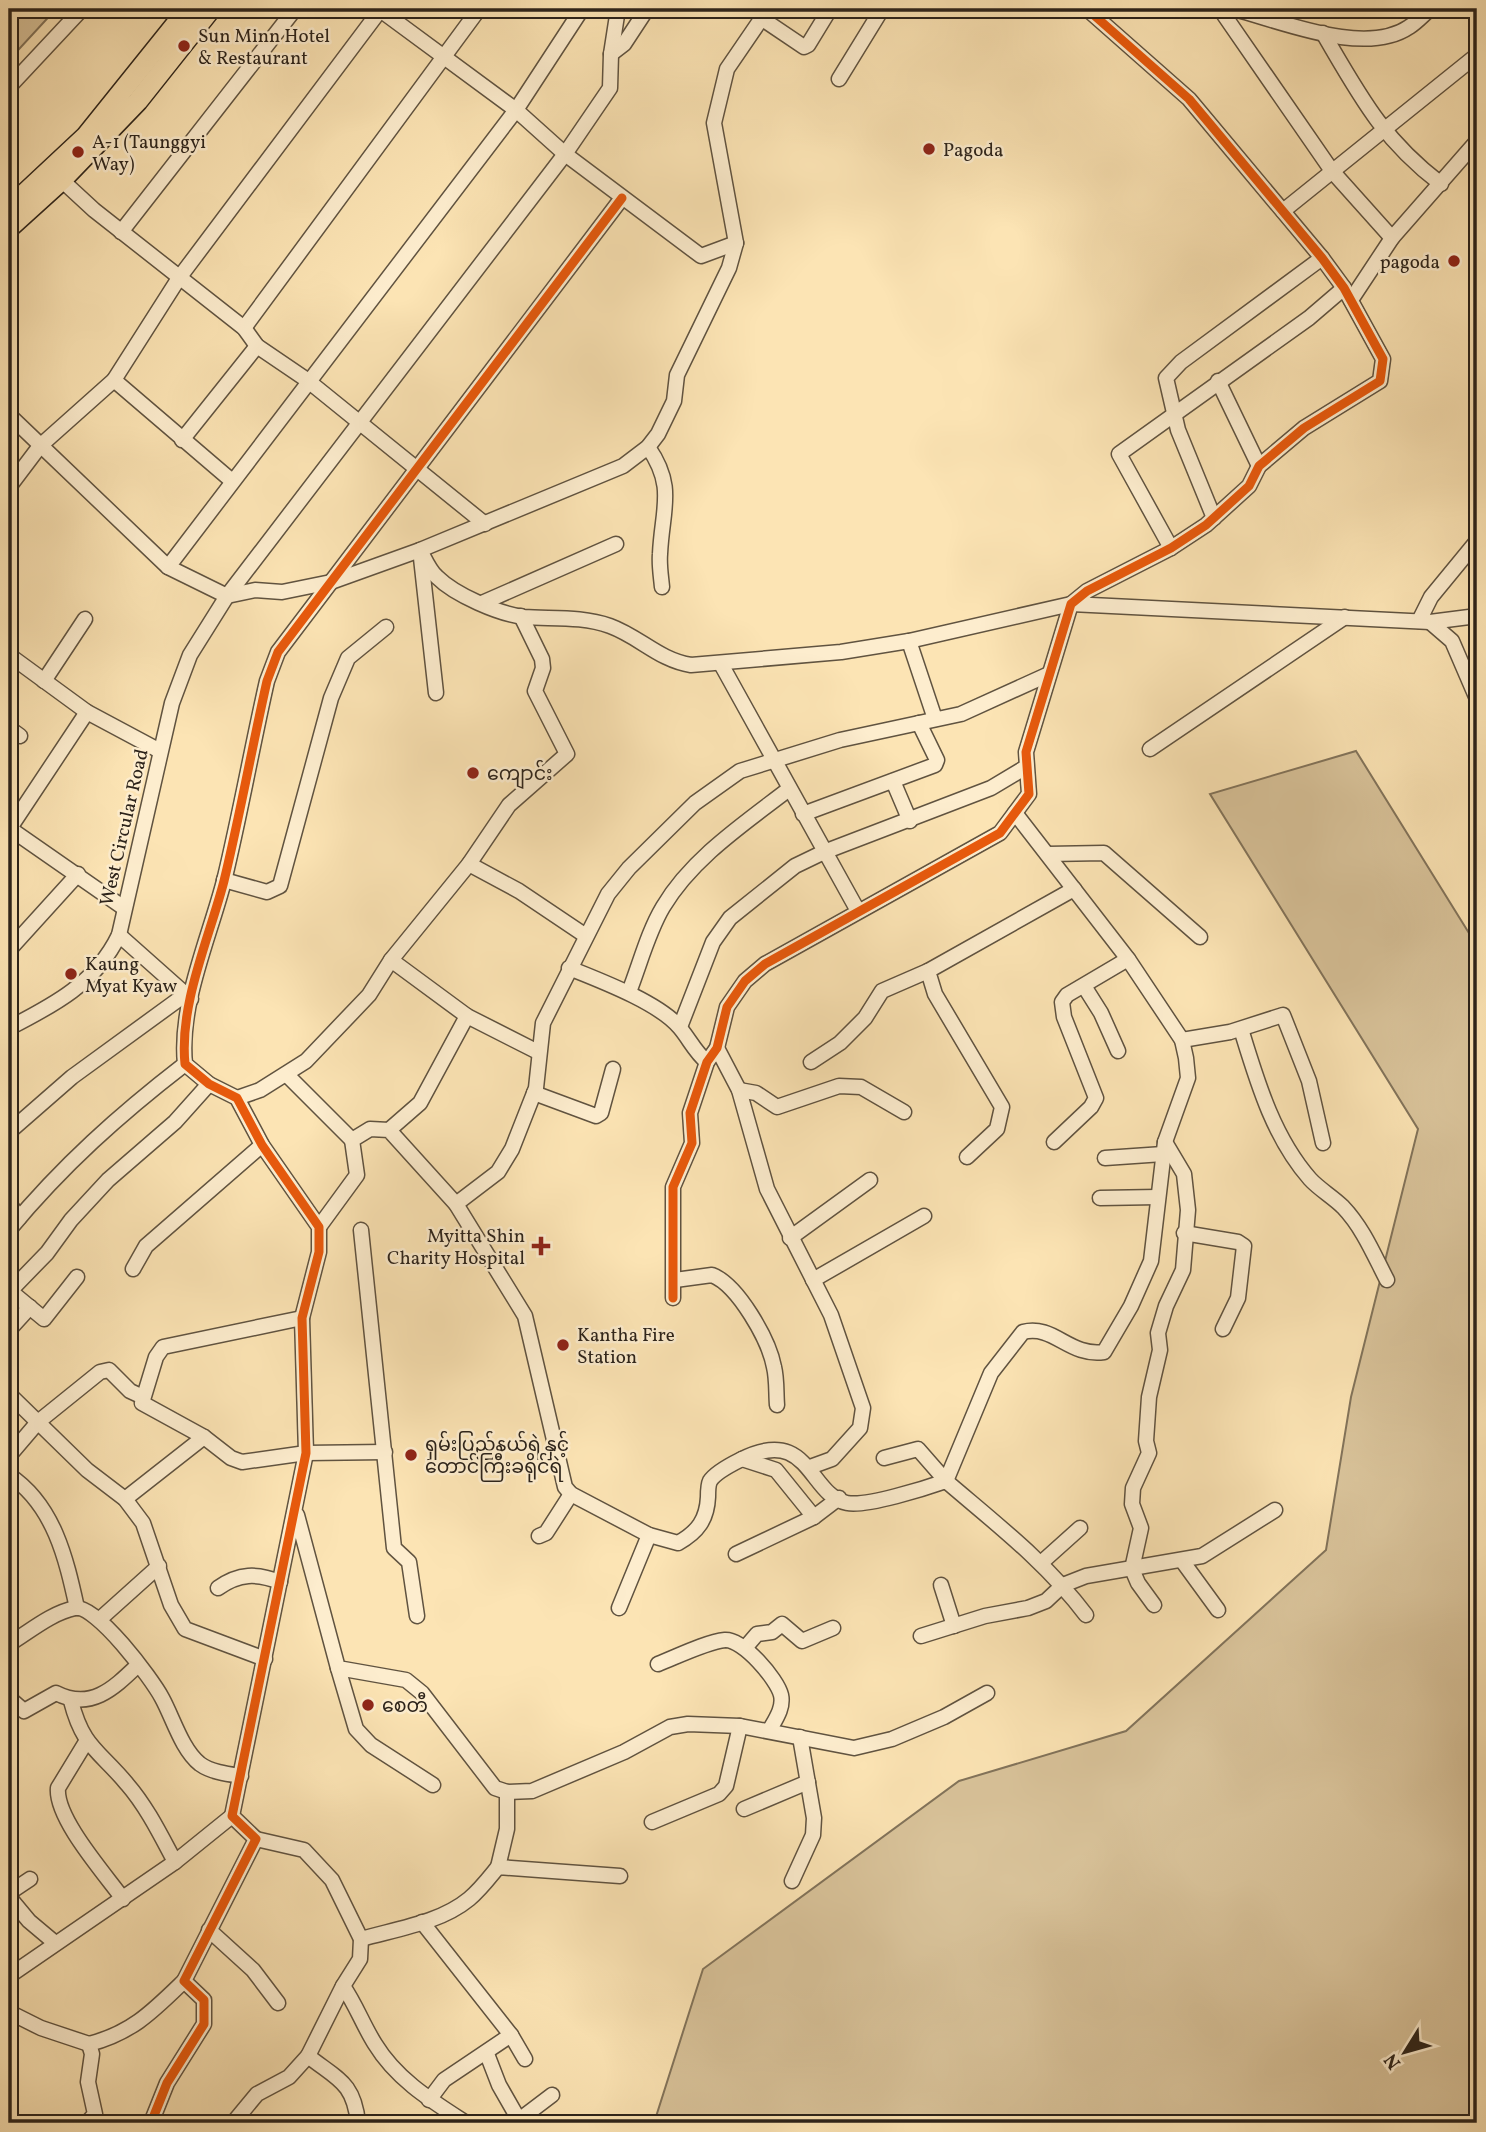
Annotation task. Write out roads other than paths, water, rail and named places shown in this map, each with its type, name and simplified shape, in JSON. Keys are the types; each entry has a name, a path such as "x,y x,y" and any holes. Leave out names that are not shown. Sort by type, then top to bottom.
{"highway":[{"path":"9,228 56,175 188,9"},
{"path":"9,208 56,175 138,101 211,9"}],"street":[{"path":"9,87 82,9"},
{"path":"121,232 295,9"},
{"path":"9,487 40,446 114,380 179,278 380,9 516,110 565,154 701,256 736,243"},
{"path":"244,328 479,9"},
{"path":"168,567 307,380 516,110 582,9"},
{"name":"West Circular Road","path":"9,1028 50,1007 100,968 119,935 172,703 190,655 227,596 565,154 610,88 611,54 618,9"},
{"path":"611,54 624,44 647,9"},
{"path":"9,415 168,567 227,596 255,590 282,592 331,582 420,550 623,466 648,447 674,401 677,375 718,296 736,243 714,123 727,69 764,13 804,47 808,45 830,9"},
{"path":"839,79 882,9"},
{"path":"673,1298 673,1187 692,1143 690,1113 707,1062 717,1048 727,1007 745,981 765,964 1000,833 1029,794 1026,752 1047,675 1071,604 1087,591 1171,548 1214,518 1249,486 1259,466 1304,428 1380,381 1383,359 1348,294 1322,258 1189,99 1087,9"},
{"path":"1220,9 1332,171 1392,238"},
{"path":"1234,9 1323,33 1367,40 1409,28 1430,9"},
{"path":"1323,33 1382,131 1415,164 1441,184"},
{"path":"1283,211 1477,55"},
{"path":"1171,548 1118,454 1218,381 1348,294 1392,238 1477,141"},
{"path":"56,175 121,232 244,328 257,346 307,380 485,524"},
{"path":"9,1976 54,1942 175,1862 232,1816 295,1510 306,1453 302,1318 319,1252 319,1227 262,1145 237,1098 209,1084 185,1064 183,1044 189,997 224,880 267,681 278,652 622,198"},
{"path":"1214,518 1174,415 1166,378 1181,362 1322,258"},
{"path":"182,440 257,346"},
{"path":"114,380 232,481"},
{"path":"1218,381 1259,466"},
{"path":"648,447 662,467 667,488 659,556 662,587"},
{"path":"482,603 616,544"},
{"path":"1424,622 1431,597 1476,544"},
{"path":"420,550 434,575 454,592 521,617 569,617 607,625 628,634 672,662 691,665 841,652 909,641 1071,604 1424,622 1470,617 1477,608"},
{"path":"420,550 436,694"},
{"path":"237,1098 287,1075 306,1061 369,995 391,960 469,864 509,805 567,754 535,691 543,668 542,659 521,617"},
{"path":"1150,749 1345,617"},
{"path":"44,681 85,619"},
{"path":"1424,622 1452,641 1477,699"},
{"path":"224,880 267,892 280,886 331,698 340,675 348,658 386,627"},
{"path":"909,641 935,719"},
{"path":"9,655 87,712 160,751"},
{"path":"721,664 858,911"},
{"path":"456,1204 498,1172 524,1124 534,1093 543,1023 608,894 629,868 695,803 740,771 840,740 961,714 1047,675"},
{"path":"87,712 9,828 124,908"},
{"path":"803,814 935,765 937,760 919,723"},
{"path":"680,1027 713,942 730,918 795,866 824,852 911,821 991,788 1026,767"},
{"path":"893,781 911,821"},
{"path":"629,992 663,906 700,863 737,829 789,789"},
{"path":"946,1481 991,1373 1023,1332 1041,1329 1077,1351 1104,1352 1131,1306 1151,1261 1164,1147 1188,1078 1182,1040 1128,959 1015,813"},
{"path":"1048,854 1104,853 1200,937"},
{"path":"469,864 519,891 586,936"},
{"path":"9,950 78,874"},
{"path":"811,1062 840,1043 865,1018 882,991 928,971 1073,889"},
{"path":"119,935 189,997"},
{"path":"1054,1142 1091,1107 1096,1098 1061,1008 1067,995 1128,959"},
{"path":"391,960 467,1016 538,1052"},
{"path":"569,968 629,992 680,1027 688,1042 707,1062"},
{"path":"928,971 935,994 1002,1107 998,1129 967,1157"},
{"path":"1084,986 1101,1013 1118,1051"},
{"path":"9,1132 72,1077 189,997"},
{"path":"1182,1040 1241,1029 1283,1015 1309,1081 1323,1143"},
{"path":"352,1140 370,1129 389,1130 420,1103 467,1016"},
{"path":"1241,1029 1261,1093 1278,1130 1310,1179 1343,1208 1361,1230 1387,1280"},
{"path":"717,1048 739,1090 767,1189 831,1315 863,1408 860,1428 832,1459 810,1467"},
{"path":"9,1230 47,1184 114,1119 185,1064"},
{"path":"534,1093 596,1116 601,1113 612,1069"},
{"path":"287,1075 352,1140 356,1175 319,1227"},
{"path":"77,1277 44,1319 9,1291 47,1253 71,1220 108,1180 175,1122 209,1084"},
{"path":"739,1090 756,1093 777,1107 839,1086 861,1087 904,1112"},
{"path":"389,1130 456,1204 525,1316 562,1481 570,1494 649,1535 678,1543 700,1526 707,1511 709,1482 742,1459 771,1451 785,1451 810,1467 827,1491 846,1503 881,1498 946,1481"},
{"path":"133,1269 146,1246 262,1145"},
{"path":"1105,1158 1164,1147"},
{"path":"1154,1605 1138,1583 1132,1569 1141,1528 1132,1504 1133,1488 1149,1453 1146,1441 1149,1397 1160,1350 1158,1333 1166,1306 1183,1270 1188,1210 1184,1174 1164,1147"},
{"path":"790,1238 870,1180"},
{"path":"1100,1198 1158,1197"},
{"path":"9,1203 19,1218"},
{"path":"813,1280 925,1216"},
{"path":"361,1230 394,1548 409,1562 417,1616"},
{"path":"1184,1233 1238,1242 1244,1246 1238,1298 1223,1329"},
{"path":"674,1280 712,1275 731,1288 753,1319 774,1365 778,1405"},
{"path":"9,1330 30,1307"},
{"path":"302,1318 163,1347 156,1357 142,1403 204,1437 232,1458 242,1462 306,1453 385,1452"},
{"path":"9,1456 38,1422 65,1398 106,1370 130,1391 143,1397"},
{"path":"9,1394 87,1470 125,1499 143,1523 171,1605 185,1629 265,1659"},
{"path":"125,1499 204,1437"},
{"path":"884,1458 918,1449 946,1481 1063,1584 1086,1615"},
{"path":"742,1459 776,1469 814,1517"},
{"path":"9,1475 26,1487 54,1528 66,1556 77,1608"},
{"path":"539,1536 546,1533 570,1494"},
{"path":"736,1554 814,1517 839,1498"},
{"path":"295,1510 356,1729 371,1745 433,1785"},
{"path":"921,1636 985,1616 1028,1608 1046,1601 1063,1584 1086,1576 1183,1562 1202,1556 1275,1510"},
{"path":"1041,1563 1080,1528"},
{"path":"619,1608 649,1535"},
{"path":"1183,1562 1218,1610"},
{"path":"100,1619 159,1566"},
{"path":"218,1588 250,1574 260,1574 280,1583"},
{"path":"942,1585 954,1626"},
{"path":"9,1644 55,1616 77,1608 100,1619 162,1698 199,1763 217,1772 241,1776"},
{"path":"746,1648 757,1634 772,1632 782,1624 802,1641 832,1628"},
{"path":"658,1664 726,1640 746,1648 781,1693 780,1710 769,1731"},
{"path":"9,1698 24,1711 56,1693 71,1701 111,1691 138,1665"},
{"path":"338,1668 406,1680 422,1693 495,1788 507,1792 531,1791 561,1780 624,1752 670,1727 688,1724 740,1726 853,1748 892,1739 944,1717 987,1693"},
{"path":"71,1701 78,1727 86,1742 127,1784 175,1862"},
{"path":"653,1822 719,1794 726,1786 740,1726"},
{"path":"792,1881 813,1835 814,1818 800,1737"},
{"path":"86,1742 58,1788 57,1797 83,1844 122,1899"},
{"path":"744,1809 808,1782"},
{"path":"361,1939 422,1922 467,1901 498,1867 506,1829 507,1792"},
{"path":"232,1816 256,1839 304,1850 332,1880 361,1939 360,1959 343,1986 308,2056 289,2077 257,2094 233,2123"},
{"path":"9,2012 41,2028 89,2044 117,2037 152,2011 184,1981 256,1839"},
{"path":"498,1867 620,1876"},
{"path":"30,1879 9,1895 29,1921 54,1942"},
{"path":"422,1922 511,2035 525,2059"},
{"path":"209,1930 253,1969 278,2003"},
{"path":"151,2123 167,2083 204,2024 204,2000 184,1981"},
{"path":"343,1986 359,2008 382,2054 408,2084 466,2123"},
{"path":"429,2100 444,2080 487,2054 511,2035"},
{"path":"87,2123 95,2114 89,2082 92,2054 89,2044"},
{"path":"487,2054 499,2085 518,2121 552,2095"},
{"path":"308,2056 346,2084 354,2099 358,2123"}],"place":[{"name":"Sun Minn Hotel & Restaurant","path":"184,46"},
{"name":"Pagoda","path":"929,149"},
{"name":"A-1 (Taunggyi Way)","path":"78,152"},
{"name":"pagoda","path":"1454,261"},
{"name":"ကျောင်း","path":"473,773"},
{"name":"Kaung Myat Kyaw","path":"71,974"},
{"name":"Myitta Shin Charity Hospital","path":"541,1246"},
{"name":"Kantha Fire Station","path":"563,1345"},
{"name":"ရှမ်းပြည်နယ်ရဲ နှင့် တောင်ကြီးခရိုင်ရဲ","path":"411,1455"},
{"name":"စေတီ","path":"368,1705"}]}
